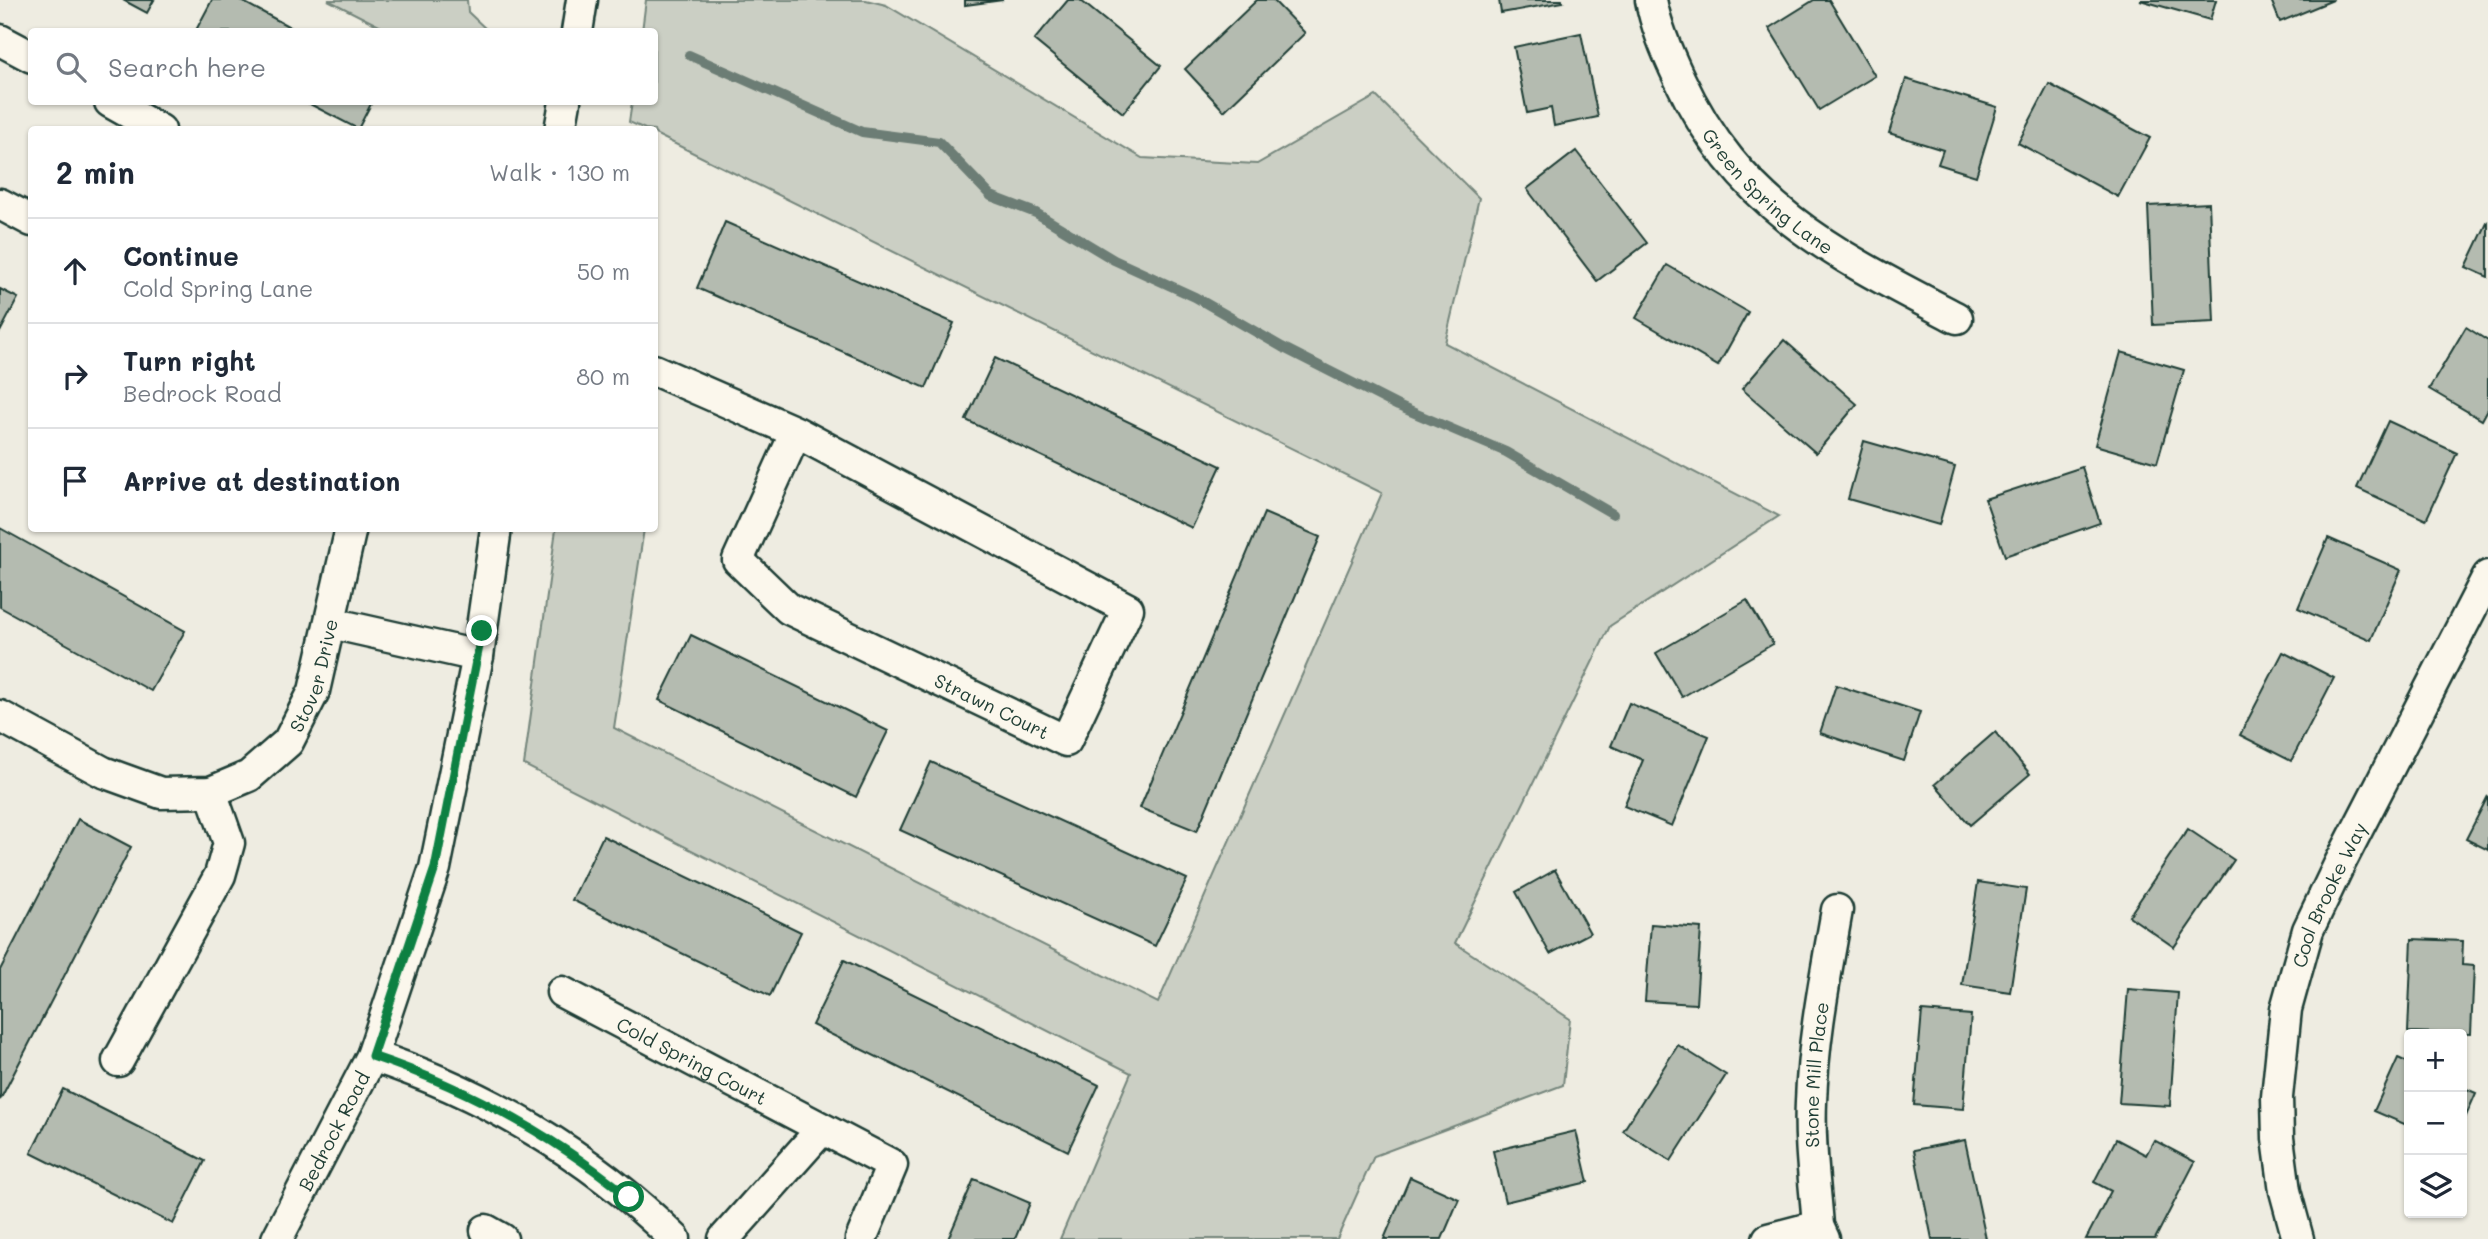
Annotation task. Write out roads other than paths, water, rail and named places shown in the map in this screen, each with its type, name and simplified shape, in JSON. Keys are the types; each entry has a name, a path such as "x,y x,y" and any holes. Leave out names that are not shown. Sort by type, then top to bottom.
{"street":[{"path":"578,28 582,0"},
{"name":"Green Spring Lane","path":"1651,0 1670,58 1690,102 1710,135 1736,169 1774,207 1812,237 1855,265 1957,318"},
{"path":"0,40 28,55"},
{"path":"115,105 153,126"},
{"path":"561,126 564,105"},
{"path":"0,204 28,219"},
{"name":"Strawn Court","path":"658,372 796,432 1128,609 1066,741 789,609 738,561 796,432"},
{"path":"331,623 350,532"},
{"name":"Bedrock Road","path":"277,1239 372,1056 435,868 478,656 495,532"},
{"name":"Cool Brooke Way","path":"2298,1239 2285,1191 2278,1138 2277,1097 2286,1009 2308,930 2488,576"},
{"name":"Stover Drive","path":"0,716 103,772 161,793 211,792 249,776 288,743 314,691 331,623 478,656"},
{"path":"118,1061 220,875 229,843 211,792"},
{"name":"Stone Mill Place","path":"1821,1233 1810,1130 1811,1102 1818,1013 1837,910"},
{"name":"Cold Spring Court","path":"562,992 892,1165 861,1239"},
{"path":"372,1056 414,1070 478,1099 538,1131 598,1171 645,1209 675,1239"},
{"path":"724,1239 822,1129"},
{"path":"1768,1239 1821,1233"}],"waterway":[{"path":"689,55 862,132 939,142 991,196 1036,213 1114,260 1195,297 1282,347 1398,406 1506,452 1613,514"}]}
